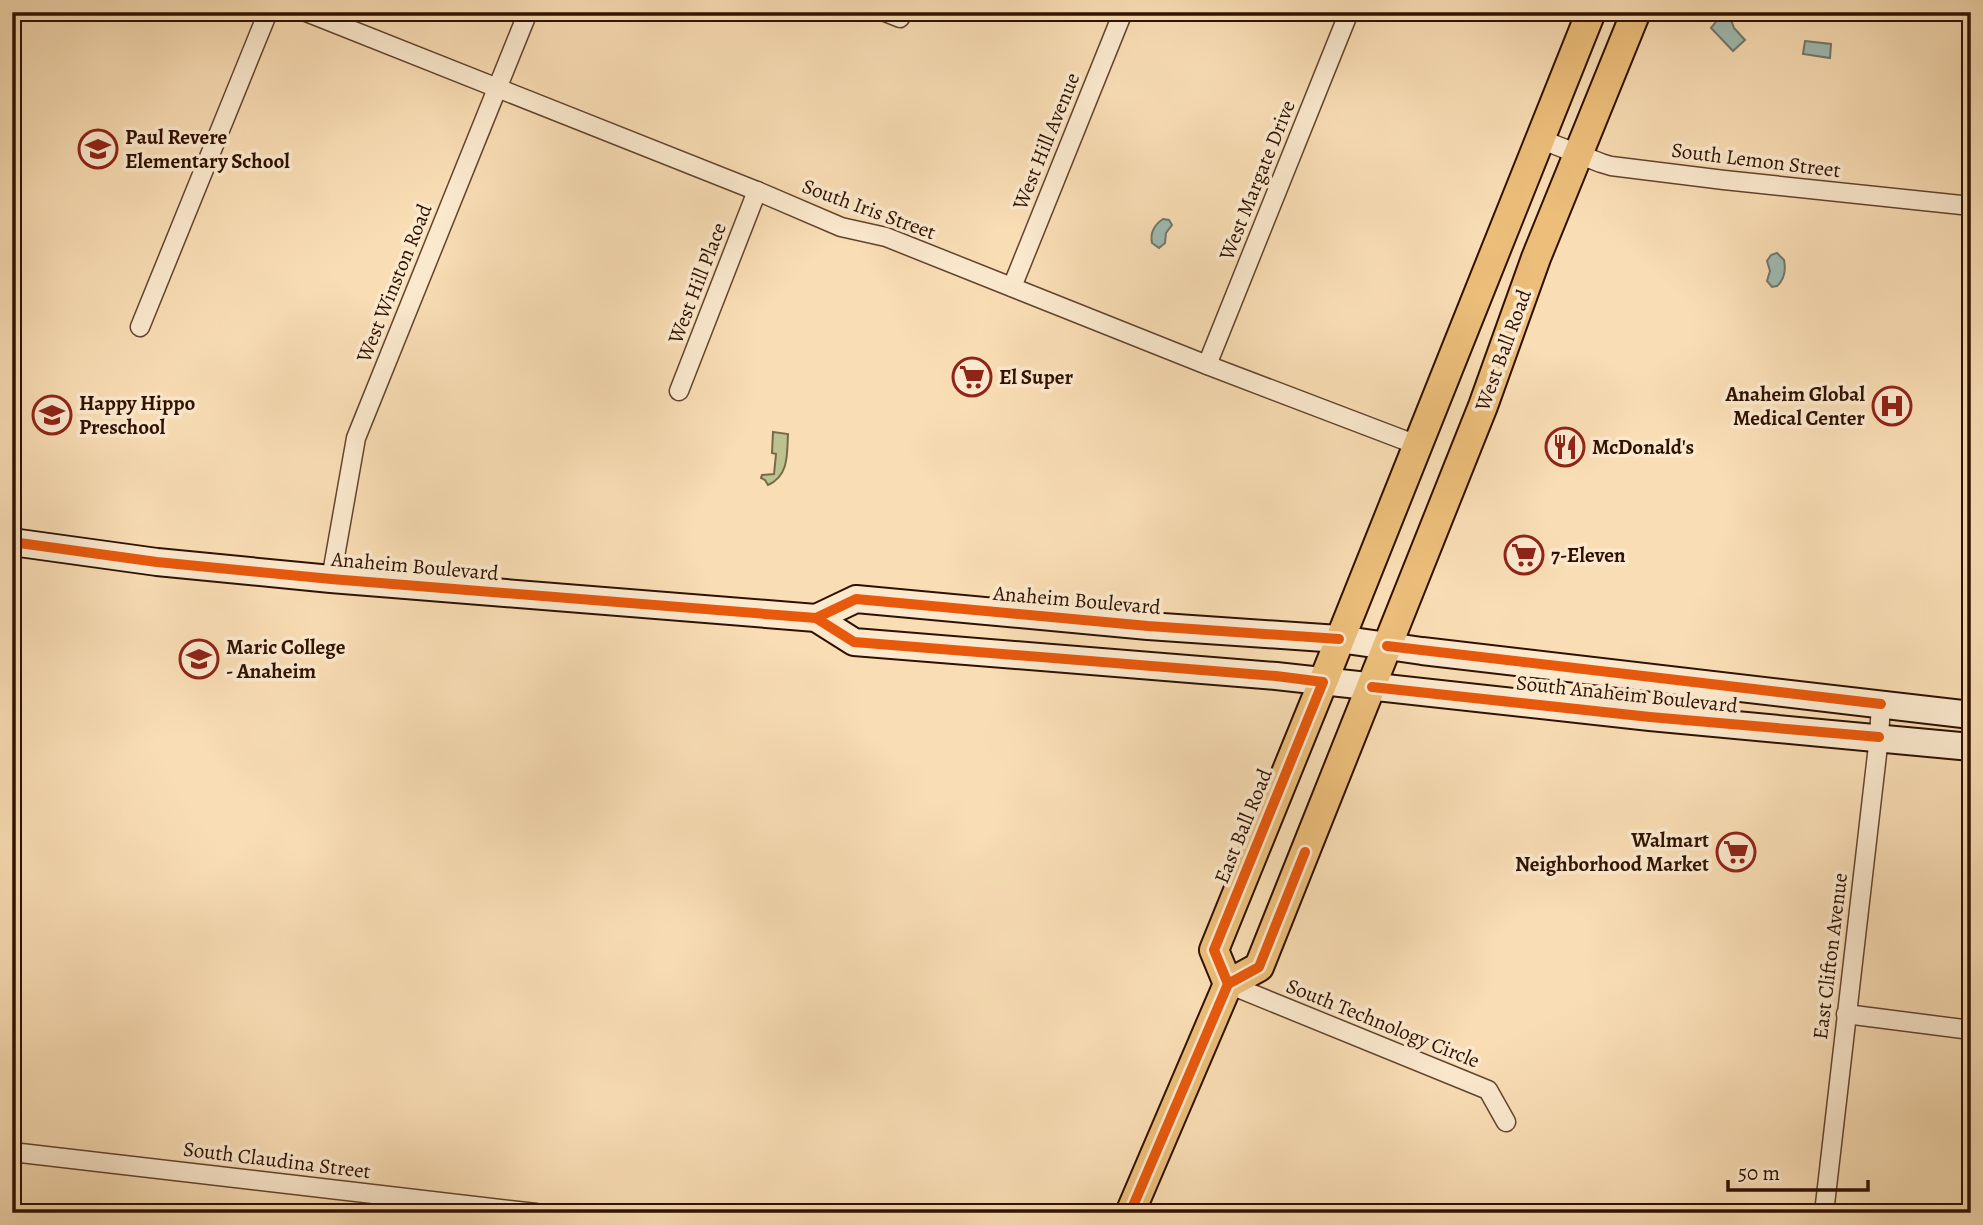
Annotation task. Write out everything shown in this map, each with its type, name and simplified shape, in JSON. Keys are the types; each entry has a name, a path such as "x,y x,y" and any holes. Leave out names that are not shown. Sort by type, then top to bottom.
{"main road":[{"name":"West Ball Road","path":"1323,682 1591,12"},
{"name":"West Ball Road","path":"1371,687 1479,418 1536,258 1636,12"},
{"name":"Anaheim Boulevard","path":"12,542 157,562 331,579 816,618 854,642 1323,682"},
{"name":"Anaheim Boulevard","path":"816,618 856,599 1148,626 1339,639 1387,646"},
{"name":"South Anaheim Boulevard","path":"1387,646 1971,715"},
{"name":"South Anaheim Boulevard","path":"1323,682 1650,717 1971,747"},
{"name":"East Ball Road","path":"1228,984 1214,950 1323,682"},
{"path":"1130,1213 1228,984 1259,967 1371,687"}],"street":[{"path":"140,327 268,12"},
{"name":"South Iris Street","path":"306,12 841,227 886,237 1207,365 1417,445"},
{"name":"West Winston Road","path":"331,579 356,438 528,12"},
{"name":"West Hill Avenue","path":"1012,287 1122,12"},
{"name":"West Margate Drive","path":"1207,365 1349,12"},
{"name":"South Lemon Street","path":"1540,139 1611,166 1971,206"},
{"name":"West Hill Place","path":"679,391 757,191"},
{"name":"East Clifton Avenue","path":"1824,1213 1881,704"},
{"name":"South Technology Circle","path":"1228,984 1488,1090 1506,1122"},
{"path":"1846,1014 1971,1030"},
{"name":"South Claudina Street","path":"12,1152 536,1213"},
{"path":"1970,1213 1971,1206"}],"green space":[{"path":"773,432 788,434 787,457 780,476 768,485 761,478 762,475 774,474 776,454 772,453"}],"water":[{"path":"1719,18 1731,20 1734,28 1745,40 1733,51 1711,28"},
{"path":"1805,41 1831,44 1830,58 1803,54"},
{"path":"1163,219 1169,220 1172,225 1166,233 1165,243 1159,248 1152,243 1152,233"},
{"path":"1777,253 1784,260 1785,271 1780,283 1772,287 1767,281 1770,271 1767,261 1771,255"}],"cycle path":[{"path":"12,542 157,562 331,579 816,618 854,642 1323,682 1214,950 1228,984"},
{"path":"816,618 856,599 1148,626 1339,639"},
{"path":"1387,646 1881,704"},
{"path":"1372,687 1650,717 1879,737"},
{"path":"1130,1213 1228,984 1259,967 1305,852"}],"place":[{"name":"Paul Revere Elementary School","path":"98,149"},
{"name":"El Super","path":"972,377"},
{"name":"Anaheim Global Medical Center","path":"1892,406"},
{"name":"Happy Hippo Preschool","path":"52,415"},
{"name":"McDonald's","path":"1565,447"},
{"name":"7-Eleven","path":"1524,555"},
{"name":"Maric College - Anaheim","path":"199,659"},
{"name":"Walmart Neighborhood Market","path":"1736,852"}]}
